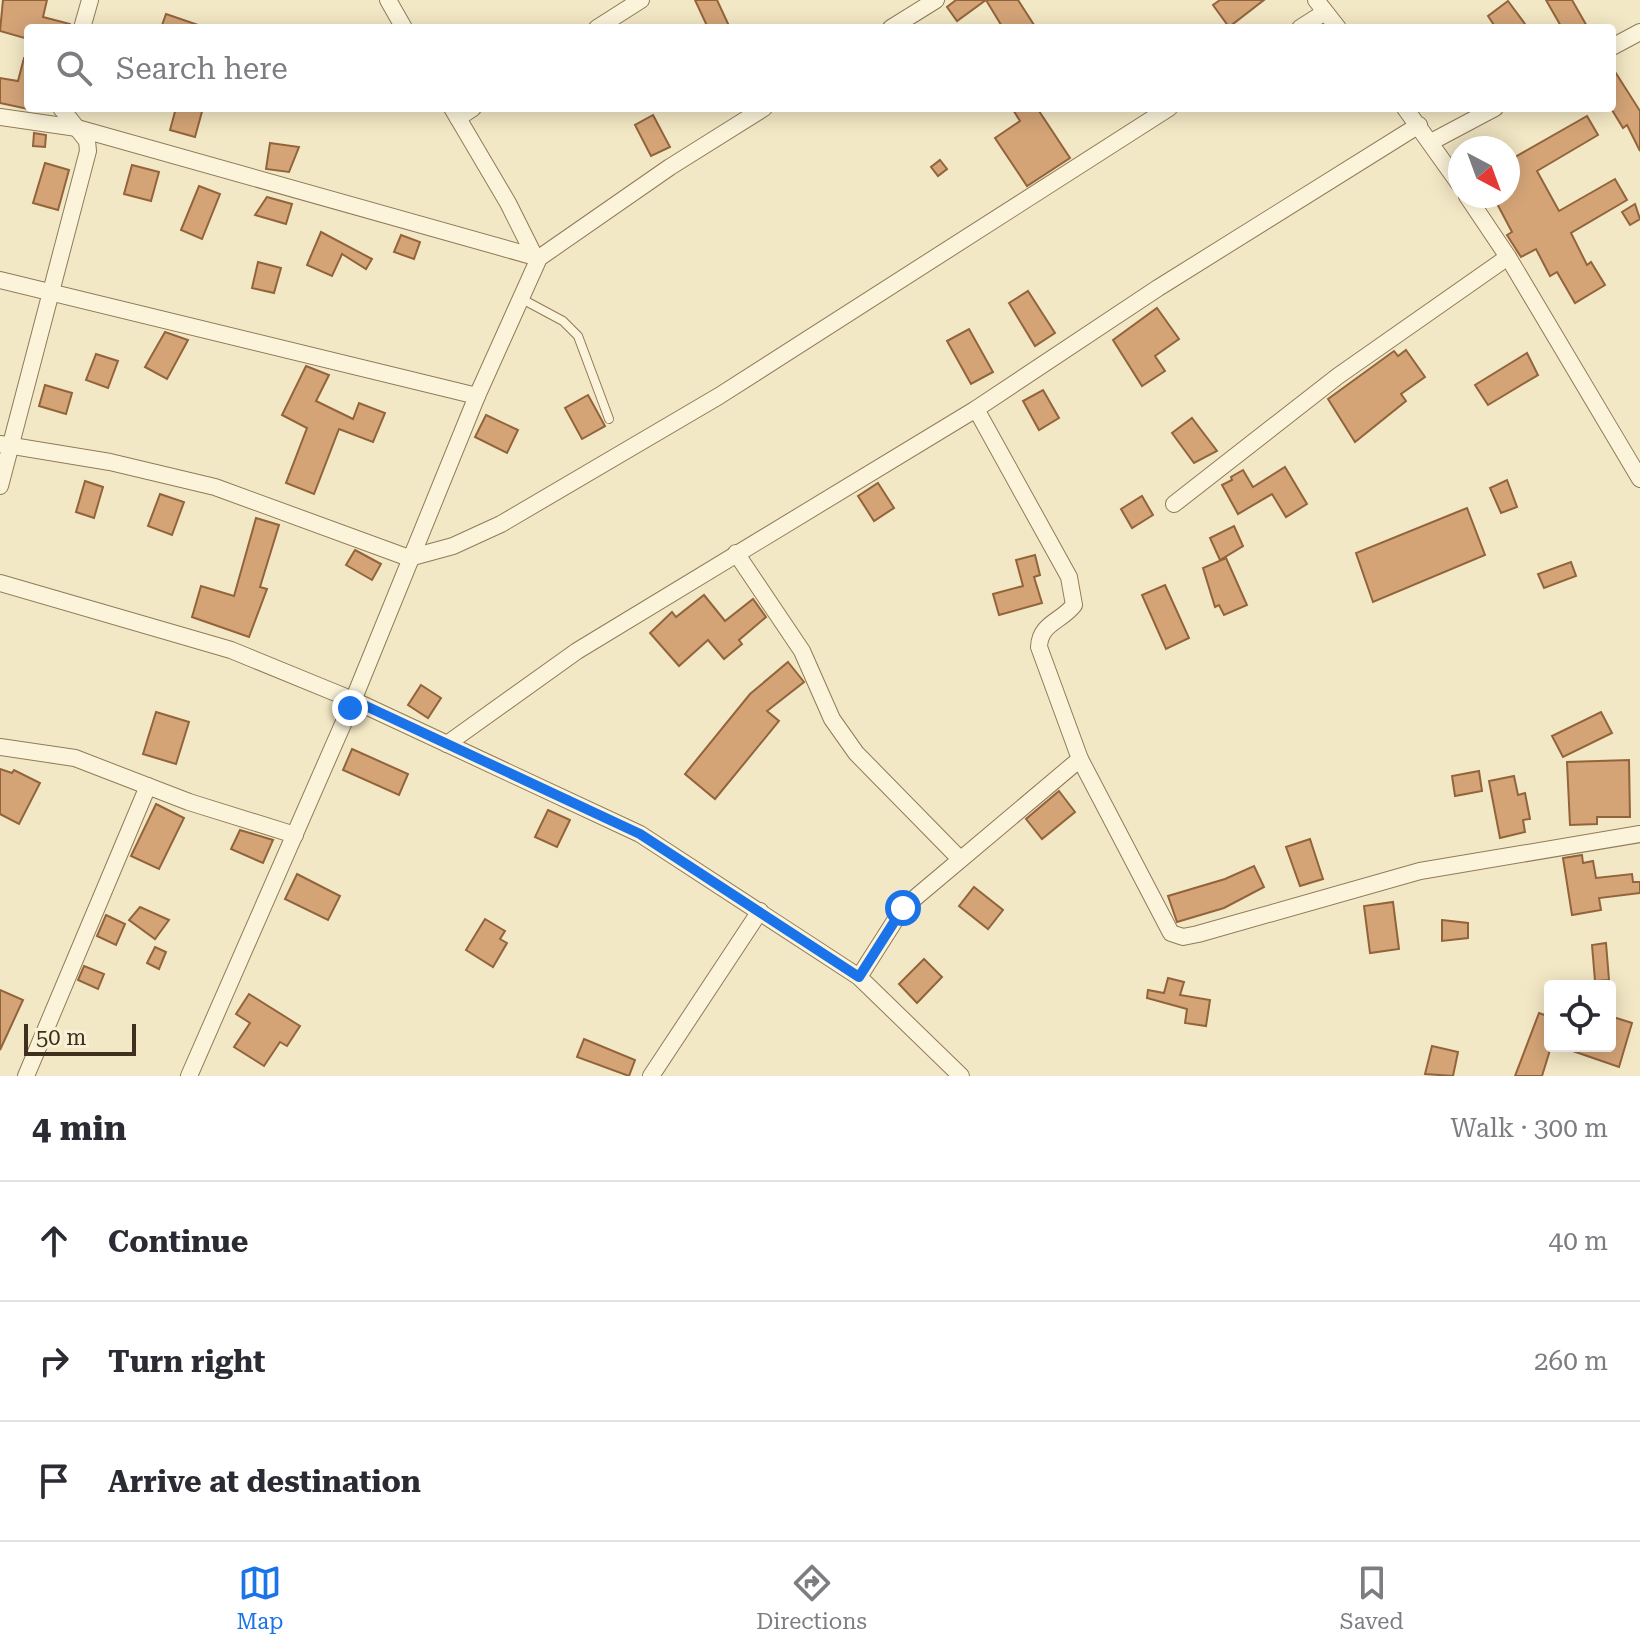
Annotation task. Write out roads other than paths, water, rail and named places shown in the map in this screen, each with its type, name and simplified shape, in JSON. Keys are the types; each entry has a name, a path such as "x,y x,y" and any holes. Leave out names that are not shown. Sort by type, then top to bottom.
{"street":[{"path":"83,24 90,0"},
{"path":"388,0 402,24"},
{"path":"603,24 641,0"},
{"path":"897,24 936,0"},
{"path":"1304,24 1321,6 1335,24"},
{"path":"1616,45 1640,32"},
{"path":"0,486 5,446 53,292 88,151 87,141 62,112"},
{"path":"196,1073 537,258 670,167 758,112"},
{"path":"5,446 110,462 215,487 409,558 478,537 719,396 1163,112"},
{"path":"1408,112 1448,167"},
{"path":"1431,142 1487,112"},
{"path":"455,113 537,258"},
{"path":"0,117 77,128 537,258"},
{"path":"447,744 577,651 976,409 1158,288 1419,125"},
{"path":"1475,208 1508,257 1640,479"},
{"path":"1174,504 1338,376 1508,257"},
{"path":"0,280 477,396"},
{"path":"976,409 1069,577 1074,605 1046,626 1040,636 1039,647 1080,759 1163,923 1171,933 1183,937 1420,871 1640,834"},
{"path":"736,553 802,651 832,719 856,753 959,858"},
{"path":"0,583 231,650 353,700 640,834 859,977 961,1076"},
{"path":"0,747 75,758 295,835"},
{"path":"859,977 903,908 1080,759"},
{"path":"26,1076 148,786"},
{"path":"651,1076 760,911"}],"lane":[{"path":"522,299 563,321 578,336 609,419"}]}
